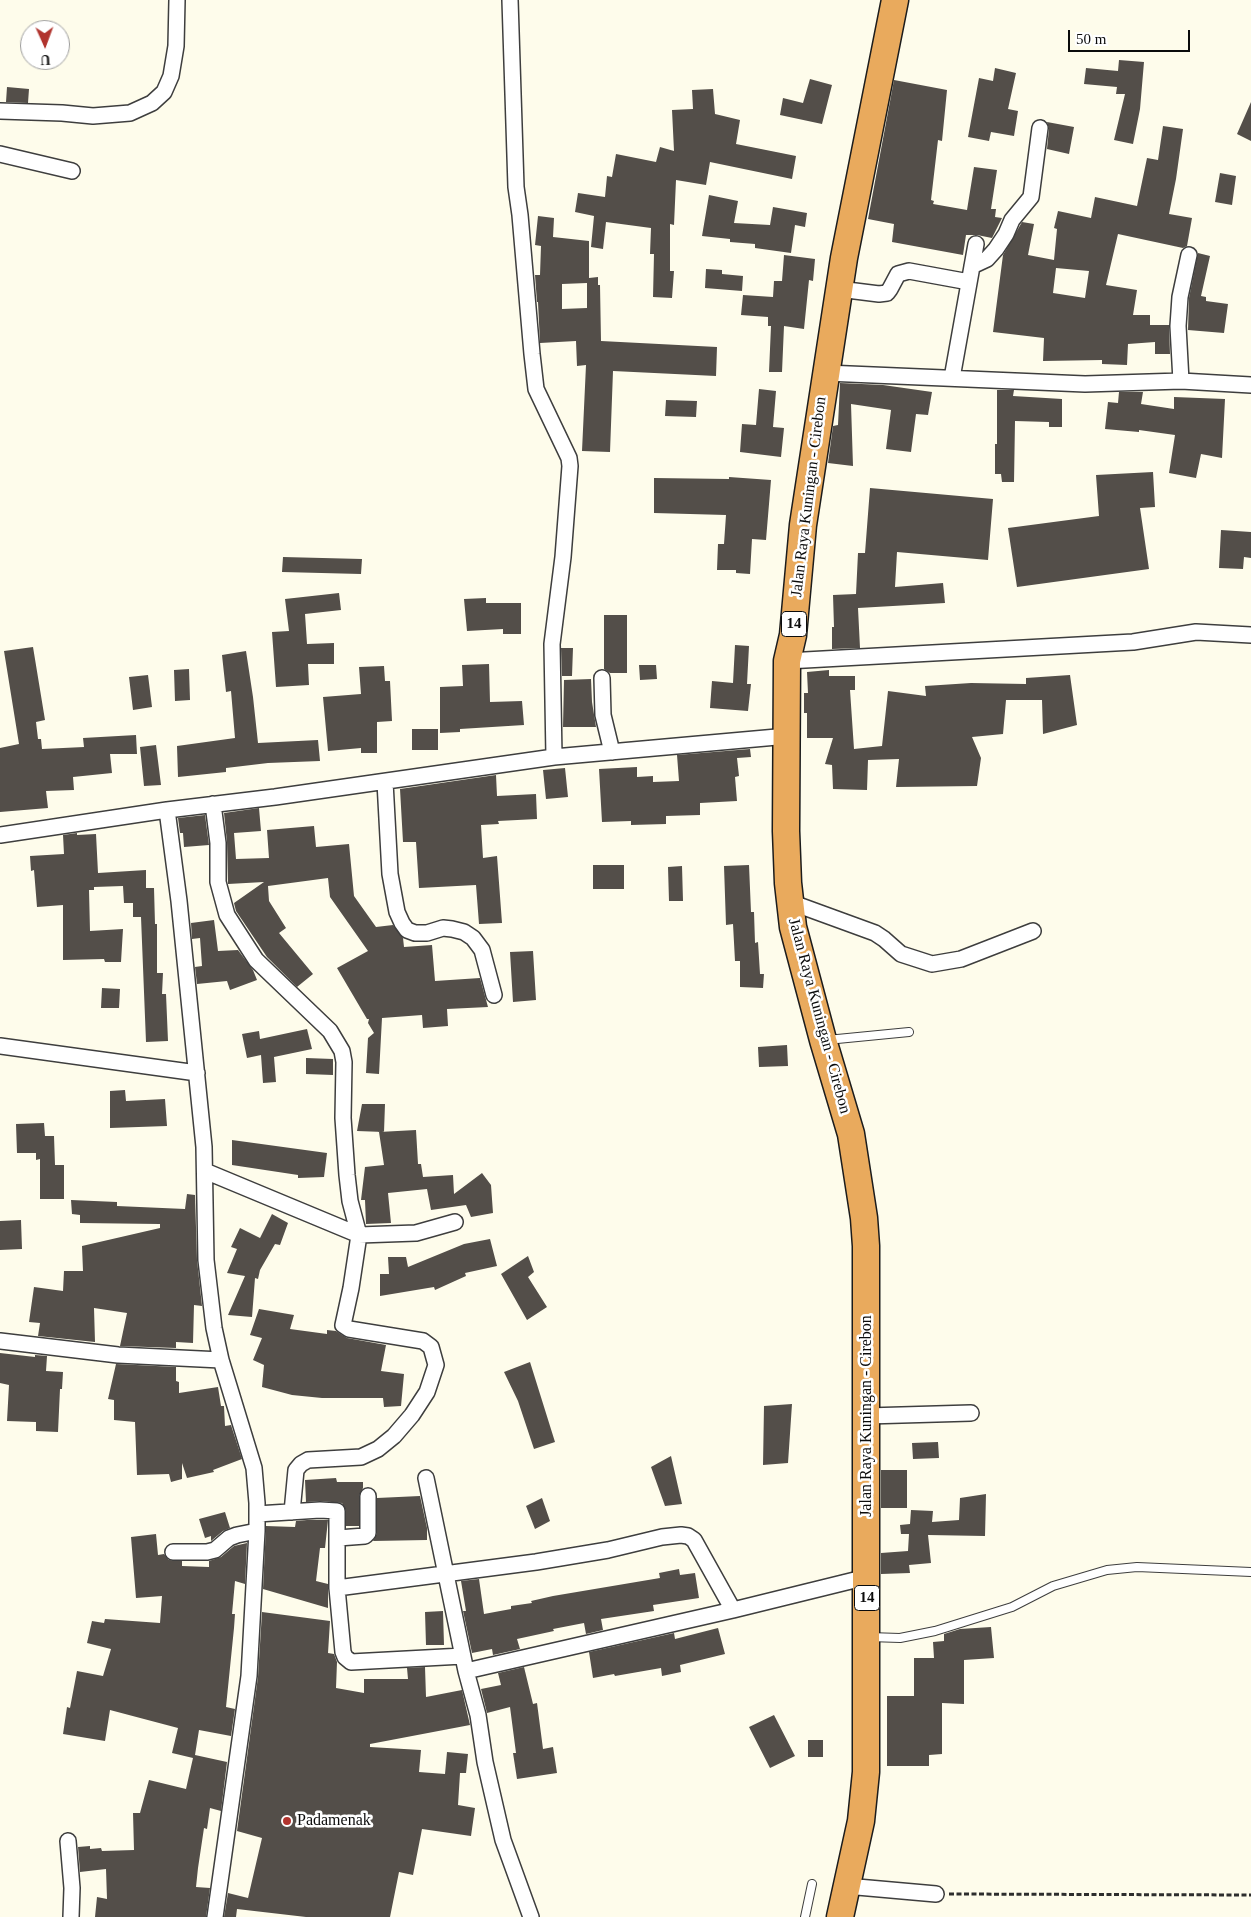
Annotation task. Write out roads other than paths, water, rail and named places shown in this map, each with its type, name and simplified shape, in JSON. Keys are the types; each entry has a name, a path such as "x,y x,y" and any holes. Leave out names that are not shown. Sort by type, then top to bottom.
{"highway":[{"name":"Jalan Raya Kuningan - Cirebon","path":"840,1917 865,1797 867,1637 866,1246 864,1218 851,1134 823,1040 793,927 786,830 787,661 793,635 803,525 839,289 895,0"}],"street":[{"path":"0,111 93,116 130,112 152,103 164,92 171,76 176,46 177,0"},
{"path":"510,0 516,187 536,389 569,458 570,466 552,644 554,758"},
{"path":"972,266 987,258 996,249 1006,234 1012,220 1031,197 1040,128"},
{"path":"0,154 72,172"},
{"path":"952,378 976,244"},
{"path":"1180,381 1178,326 1180,297 1189,255"},
{"path":"839,289 879,294 887,293 898,274 909,271 969,282"},
{"path":"826,373 1085,384 1180,381 1251,385"},
{"path":"787,661 1133,642 1196,632 1251,635"},
{"path":"602,678 603,715 612,752"},
{"path":"0,835 167,810 554,758 788,736"},
{"path":"385,782 390,874 397,912 402,923 407,930 415,933 427,933 443,928 464,932 473,938 482,950 494,996"},
{"path":"213,804 218,843 218,882 227,916 256,960 330,1031 342,1051 344,1062 343,1118 347,1176 350,1201 359,1235 343,1325 348,1329 423,1341 431,1347 436,1365 427,1392 412,1414 394,1436 378,1449 361,1457 308,1460 301,1464 296,1470 292,1512"},
{"path":"167,810 197,1073 205,1171 206,1260 214,1328 221,1360 254,1468 257,1514 249,1676 215,1917"},
{"path":"790,902 874,933 884,938 901,954 932,964 961,959 1033,931"},
{"path":"0,1046 197,1073"},
{"path":"205,1171 359,1235 416,1233 455,1222"},
{"path":"0,1341 118,1355 221,1360"},
{"path":"867,1416 971,1413"},
{"path":"426,1478 445,1573 478,1715 485,1762 503,1840 531,1917"},
{"path":"338,1538 365,1536 368,1534 368,1496"},
{"path":"257,1514 337,1511 337,1588 343,1652 345,1657 351,1662 465,1663 734,1610 867,1577"},
{"path":"173,1552 207,1552 215,1550 237,1535 257,1531"},
{"path":"337,1588 536,1562 608,1550 662,1537 688,1536 694,1540 734,1610"},
{"path":"68,1841 72,1888 71,1917"},
{"path":"846,1886 936,1894"}],"lane":[{"path":"823,1040 909,1032"},
{"path":"867,1637 900,1638 935,1631 1012,1607 1053,1586 1116,1569 1137,1567 1251,1572"},
{"path":"805,1917 812,1884"}],"place":[{"name":"Padamenak","path":"287,1821"}]}
